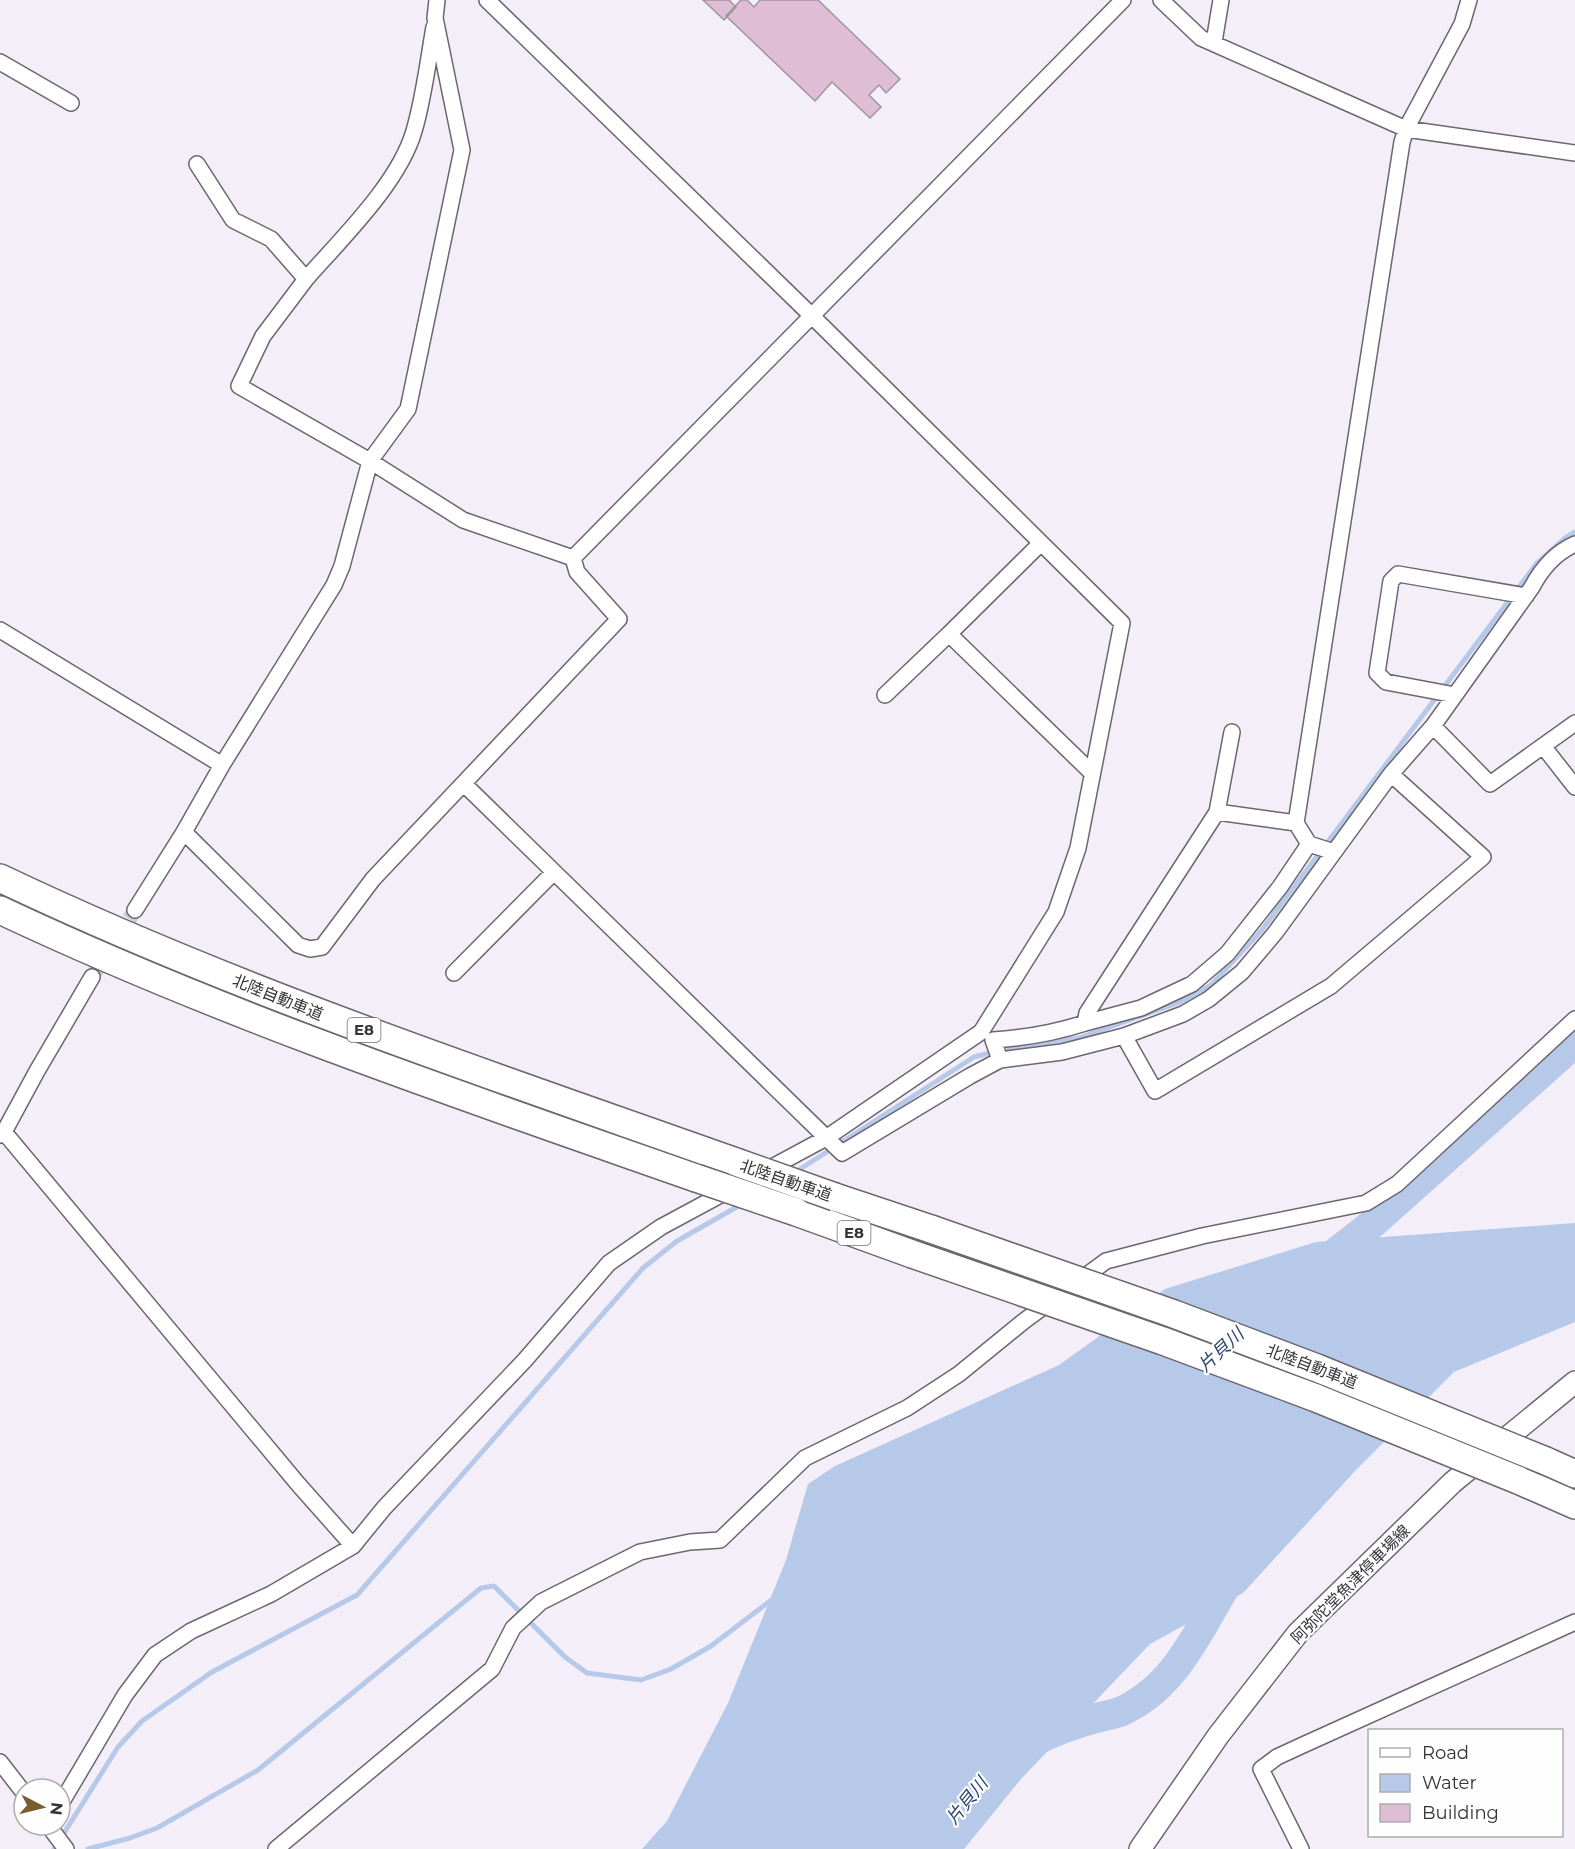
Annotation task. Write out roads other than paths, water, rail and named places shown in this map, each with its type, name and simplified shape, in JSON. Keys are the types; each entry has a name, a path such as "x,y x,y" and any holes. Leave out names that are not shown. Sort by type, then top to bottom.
{"highway":[{"name":"北陸自動車道","path":"0,878 148,944 310,1010 835,1197 1174,1314 1317,1368 1575,1474"},
{"name":"北陸自動車道","path":"0,910 149,976 295,1034 696,1178 1163,1341 1305,1394 1575,1505"}],"main road":[{"name":"阿弥陀堂魚津停車場線","path":"1140,1849 1218,1736 1298,1633 1453,1482 1575,1382"}],"street":[{"path":"437,0 414,132 397,170 306,279 263,336 240,386 370,461 463,520 573,558"},
{"path":"72,1784 126,1695 155,1655 191,1631 271,1594 353,1546 384,1509 525,1360 609,1263 662,1227 826,1138 987,1036 1056,912 1078,848 1122,623 812,316 487,0"},
{"path":"573,558 1123,0"},
{"path":"1161,0 1202,38 1406,129 1575,153"},
{"path":"1214,42 1221,0"},
{"path":"1334,852 1309,844 1296,823 1402,142 1406,129 1462,24 1469,0"},
{"path":"135,910 334,585 342,566 370,461 408,409 462,150 435,18"},
{"path":"0,62 72,103"},
{"path":"197,164 233,220 271,239 306,279"},
{"path":"885,695 1041,543"},
{"path":"464,784 842,1153 1000,1060 1062,1052 1124,1036 1182,1014 1209,999 1242,972 1275,933 1391,774 1433,726 1526,596 1541,570 1565,548 1575,544"},
{"path":"184,832 298,945 310,949 322,947 373,879 619,619 577,572 573,558"},
{"path":"1455,695 1386,682 1377,673 1391,580 1398,574 1526,596"},
{"path":"0,630 222,765"},
{"path":"949,634 1092,773"},
{"path":"1433,726 1490,783 1575,723"},
{"path":"1085,1023 1087,1013 1217,812 1232,732"},
{"path":"1543,746 1575,787"},
{"path":"1124,1036 1155,1091 1331,986 1483,857 1391,774"},
{"path":"1217,812 1296,823"},
{"path":"987,1036 1023,1039 1058,1032 1141,1008 1192,984 1227,954 1281,887 1309,844"},
{"path":"454,973 554,872"},
{"path":"92,977 2,1133 353,1546"},
{"path":"276,1849 492,1669 513,1628 541,1602 640,1552 690,1542 720,1540 805,1458 907,1408 924,1397 959,1374 1106,1261 1202,1236 1366,1203 1397,1184 1575,1019"},
{"path":"987,1036 1000,1060"},
{"path":"1301,1849 1262,1769 1277,1757 1294,1749 1575,1622"},
{"path":"0,1762 12,1778"}],"water":[{"path":"1575,1223 1575,1322 1454,1372 1355,1471 1243,1593 1150,1644 1021,1779 964,1849 642,1849 667,1821 728,1703 786,1560 808,1484 835,1466 1059,1365 1165,1289 1316,1242"}],"waterway":[{"path":"794,1173 974,1057 1009,1048 1079,1038 1180,1002 1211,985 1261,931 1537,563 1575,532"},
{"name":"片貝川","path":"1321,1264 1372,1224 1575,1043"},
{"path":"54,1849 118,1747 142,1721 212,1672 357,1595 643,1268 677,1241 742,1204"},
{"name":"片貝川","path":"1035,1741 1067,1727 1122,1711 1142,1700 1159,1686 1186,1652 1232,1576"},
{"path":"88,1849 157,1828 258,1770 481,1588 494,1586 565,1657 587,1673 641,1680 671,1669 711,1646 774,1598"}],"tunnel":[{"path":"92,977 135,910"}]}
